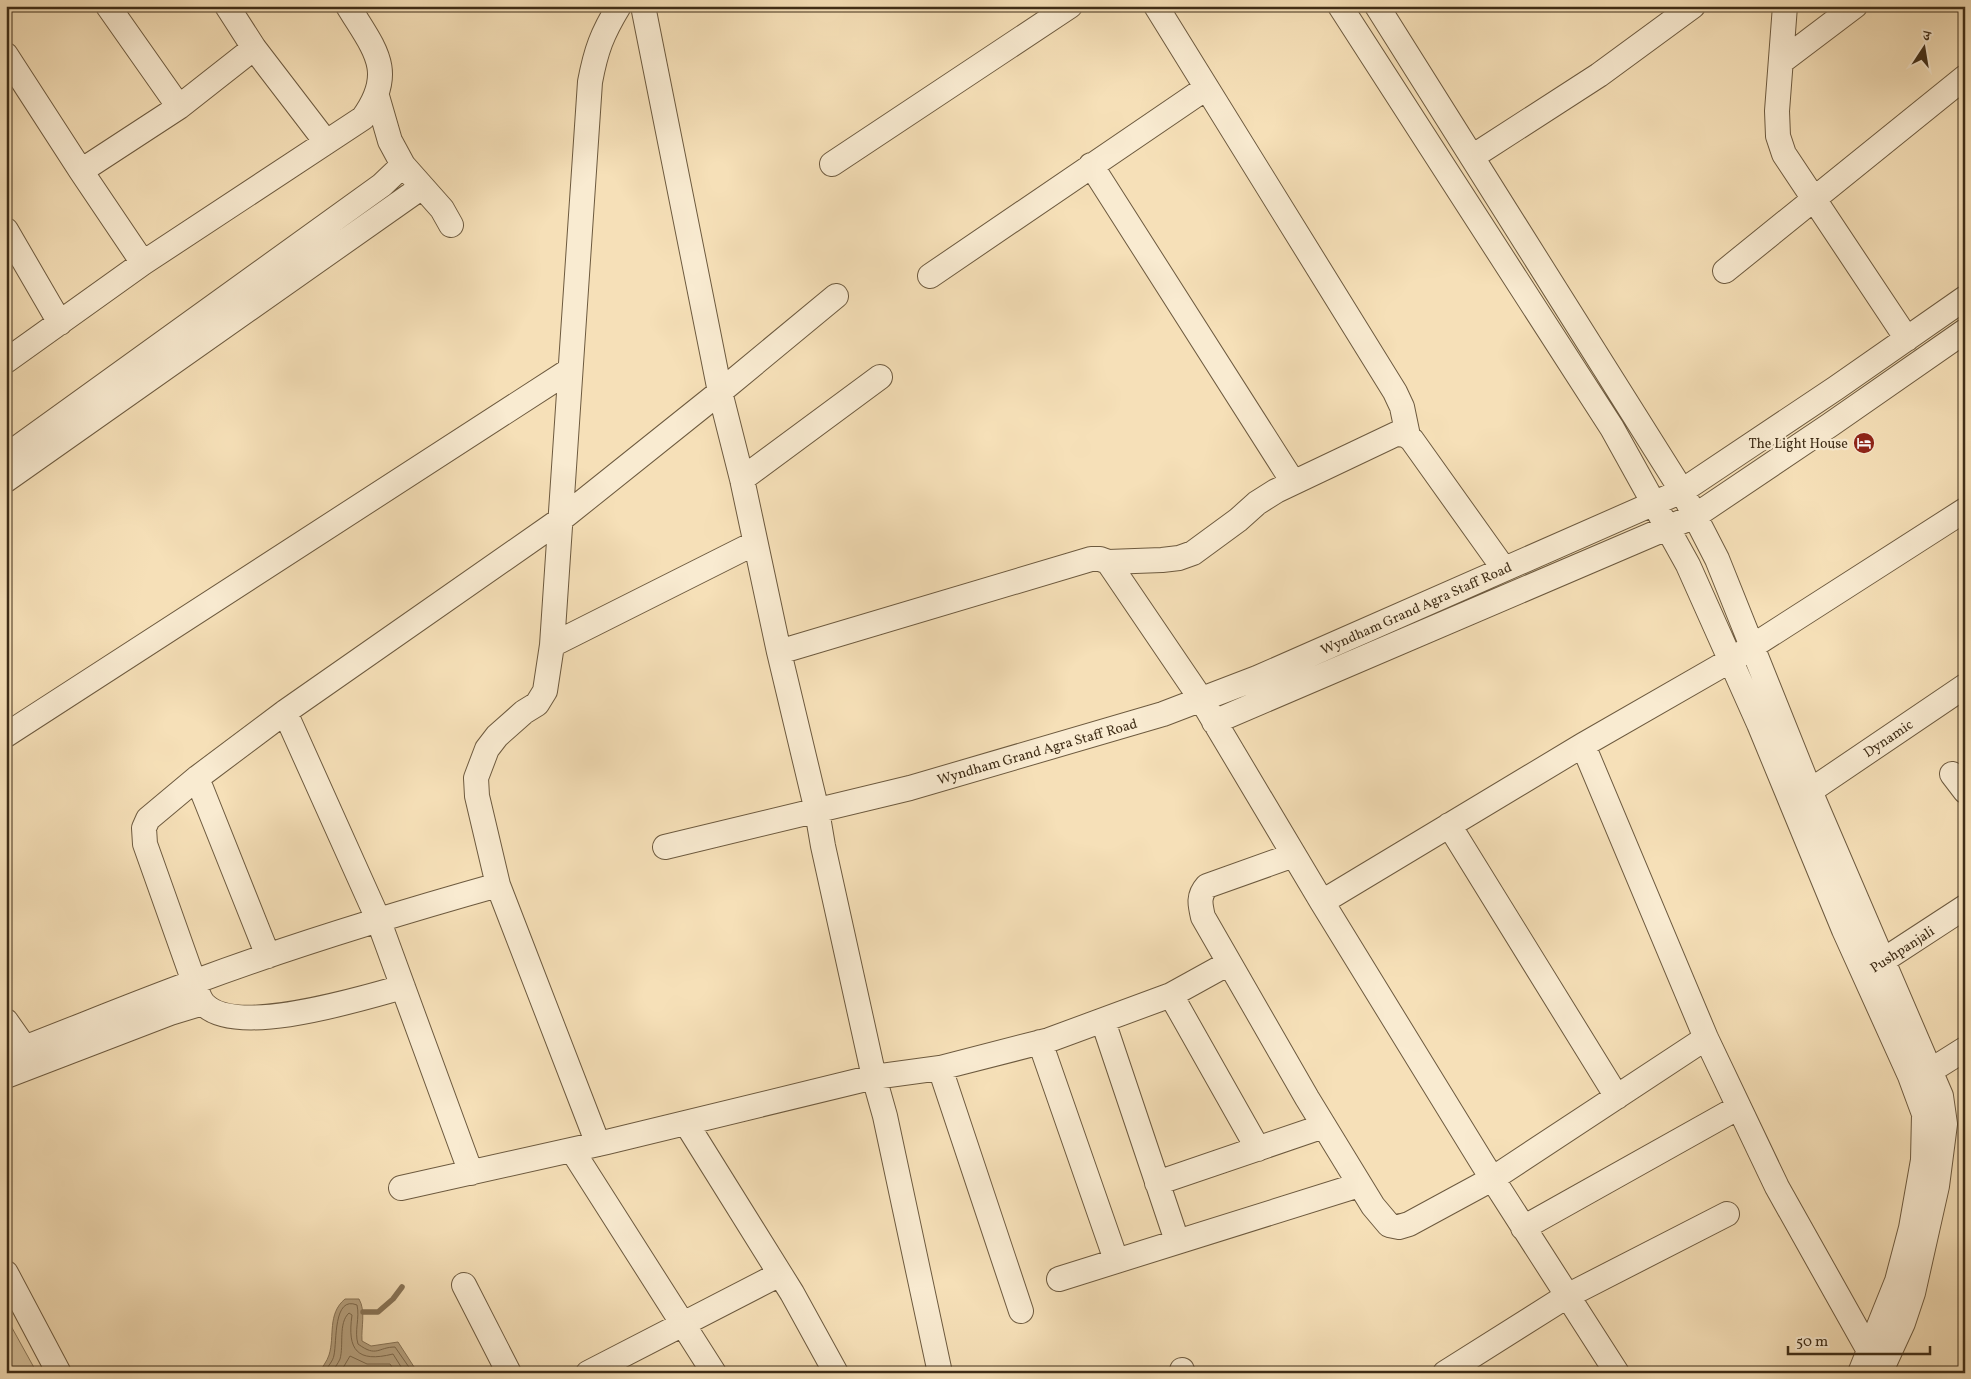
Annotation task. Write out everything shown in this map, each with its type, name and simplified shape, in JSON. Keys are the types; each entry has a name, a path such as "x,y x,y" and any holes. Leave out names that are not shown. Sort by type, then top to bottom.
{"street":[{"path":"108,6 179,107"},
{"path":"227,6 254,48 326,142"},
{"path":"6,361 143,263 363,118 377,96 381,83 380,68 376,56 348,6"},
{"path":"598,1144 498,885 477,796 476,778 487,748 497,736 524,712 537,704 545,691 552,645 590,82 596,52 605,29 619,6"},
{"path":"643,6 720,392 742,479 779,652 817,811 823,846 874,1077 885,1116 940,1373"},
{"path":"832,164 1070,6"},
{"path":"1156,6 1394,392 1402,407 1408,436 1504,569"},
{"path":"1340,6 1612,428 1688,564 1873,967 1930,1071 1941,1096 1945,1124 1936,1186 1913,1293 1903,1323 1878,1362 1860,1373"},
{"path":"1377,6 1682,491 1717,559 1810,791 1924,1114 1923,1160 1911,1228 1878,1362"},
{"path":"1472,157 1599,75 1693,6"},
{"path":"1785,6 1777,111 1778,136 1784,154 1907,339"},
{"path":"1781,62 1855,6"},
{"path":"81,171 179,107 254,48"},
{"path":"6,55 143,263"},
{"path":"1726,271 1965,77"},
{"path":"930,276 1206,88"},
{"path":"377,96 390,141 403,165 442,209 451,225"},
{"path":"9,463 382,185 403,165"},
{"path":"1091,165 1293,482"},
{"path":"9,463 422,187"},
{"path":"6,230 60,323"},
{"path":"403,987 308,1012 257,1018 218,1013 198,992 145,844 143,836 148,819 197,778 285,712 560,520 836,296"},
{"name":"Wyndham Grand Agra Staff Road","path":"665,847 910,788 1163,714 1257,678 1682,491 1965,298"},
{"path":"1214,722 1695,516 1965,331"},
{"path":"6,735 570,370"},
{"path":"742,479 880,377"},
{"path":"779,652 1091,559 1100,559 1108,562 1179,558 1193,553 1238,520 1257,503 1293,482 1396,434 1408,436"},
{"path":"1322,902 1582,745 1731,660 1965,510"},
{"path":"552,645 755,543"},
{"path":"1108,562 1201,700 1492,1179 1617,1373"},
{"name":"Dynamic","path":"1810,791 1965,686"},
{"path":"285,712 378,919 471,1173"},
{"path":"1582,745 1706,1038 1777,1187 1878,1362"},
{"path":"197,778 268,956"},
{"path":"1449,825 1617,1097"},
{"path":"1294,855 1208,886 1202,892 1199,902 1203,917 1324,1126 1380,1217 1389,1225 1399,1227 1409,1224 1492,1179 1706,1038"},
{"path":"6,1021 16,1052 198,992 268,956 378,919 498,885"},
{"name":"Pushpanjali","path":"1873,967 1965,907"},
{"path":"401,1188 598,1144 874,1077 940,1068 1040,1042 1104,1021 1171,994 1229,963"},
{"path":"6,1076 170,1013 198,992"},
{"path":"1171,994 1258,1149"},
{"path":"1104,1021 1177,1241"},
{"path":"1040,1042 1116,1260"},
{"path":"1930,1071 1965,1049"},
{"path":"940,1068 1021,1311"},
{"path":"1523,1228 1739,1107"},
{"path":"686,1123 780,1274 836,1373"},
{"path":"1157,1183 1324,1126"},
{"path":"572,1150 714,1373"},
{"path":"1058,1278 1360,1186"},
{"path":"1444,1373 1567,1296 1727,1214"},
{"path":"6,1273 59,1373"},
{"path":"588,1373 780,1274"},
{"path":"464,1285 509,1373"}],"shaded area":[{"path":"6,1317 37,1373 6,1373"}],"water":[{"path":"345,1299 359,1299 363,1314 362,1341 371,1346 398,1342 418,1373 320,1373 331,1348 332,1326 336,1311"}],"waterway":[{"path":"363,1312 378,1312 393,1299 402,1287"}],"place":[{"name":"The Light House","path":"1864,443"}]}
